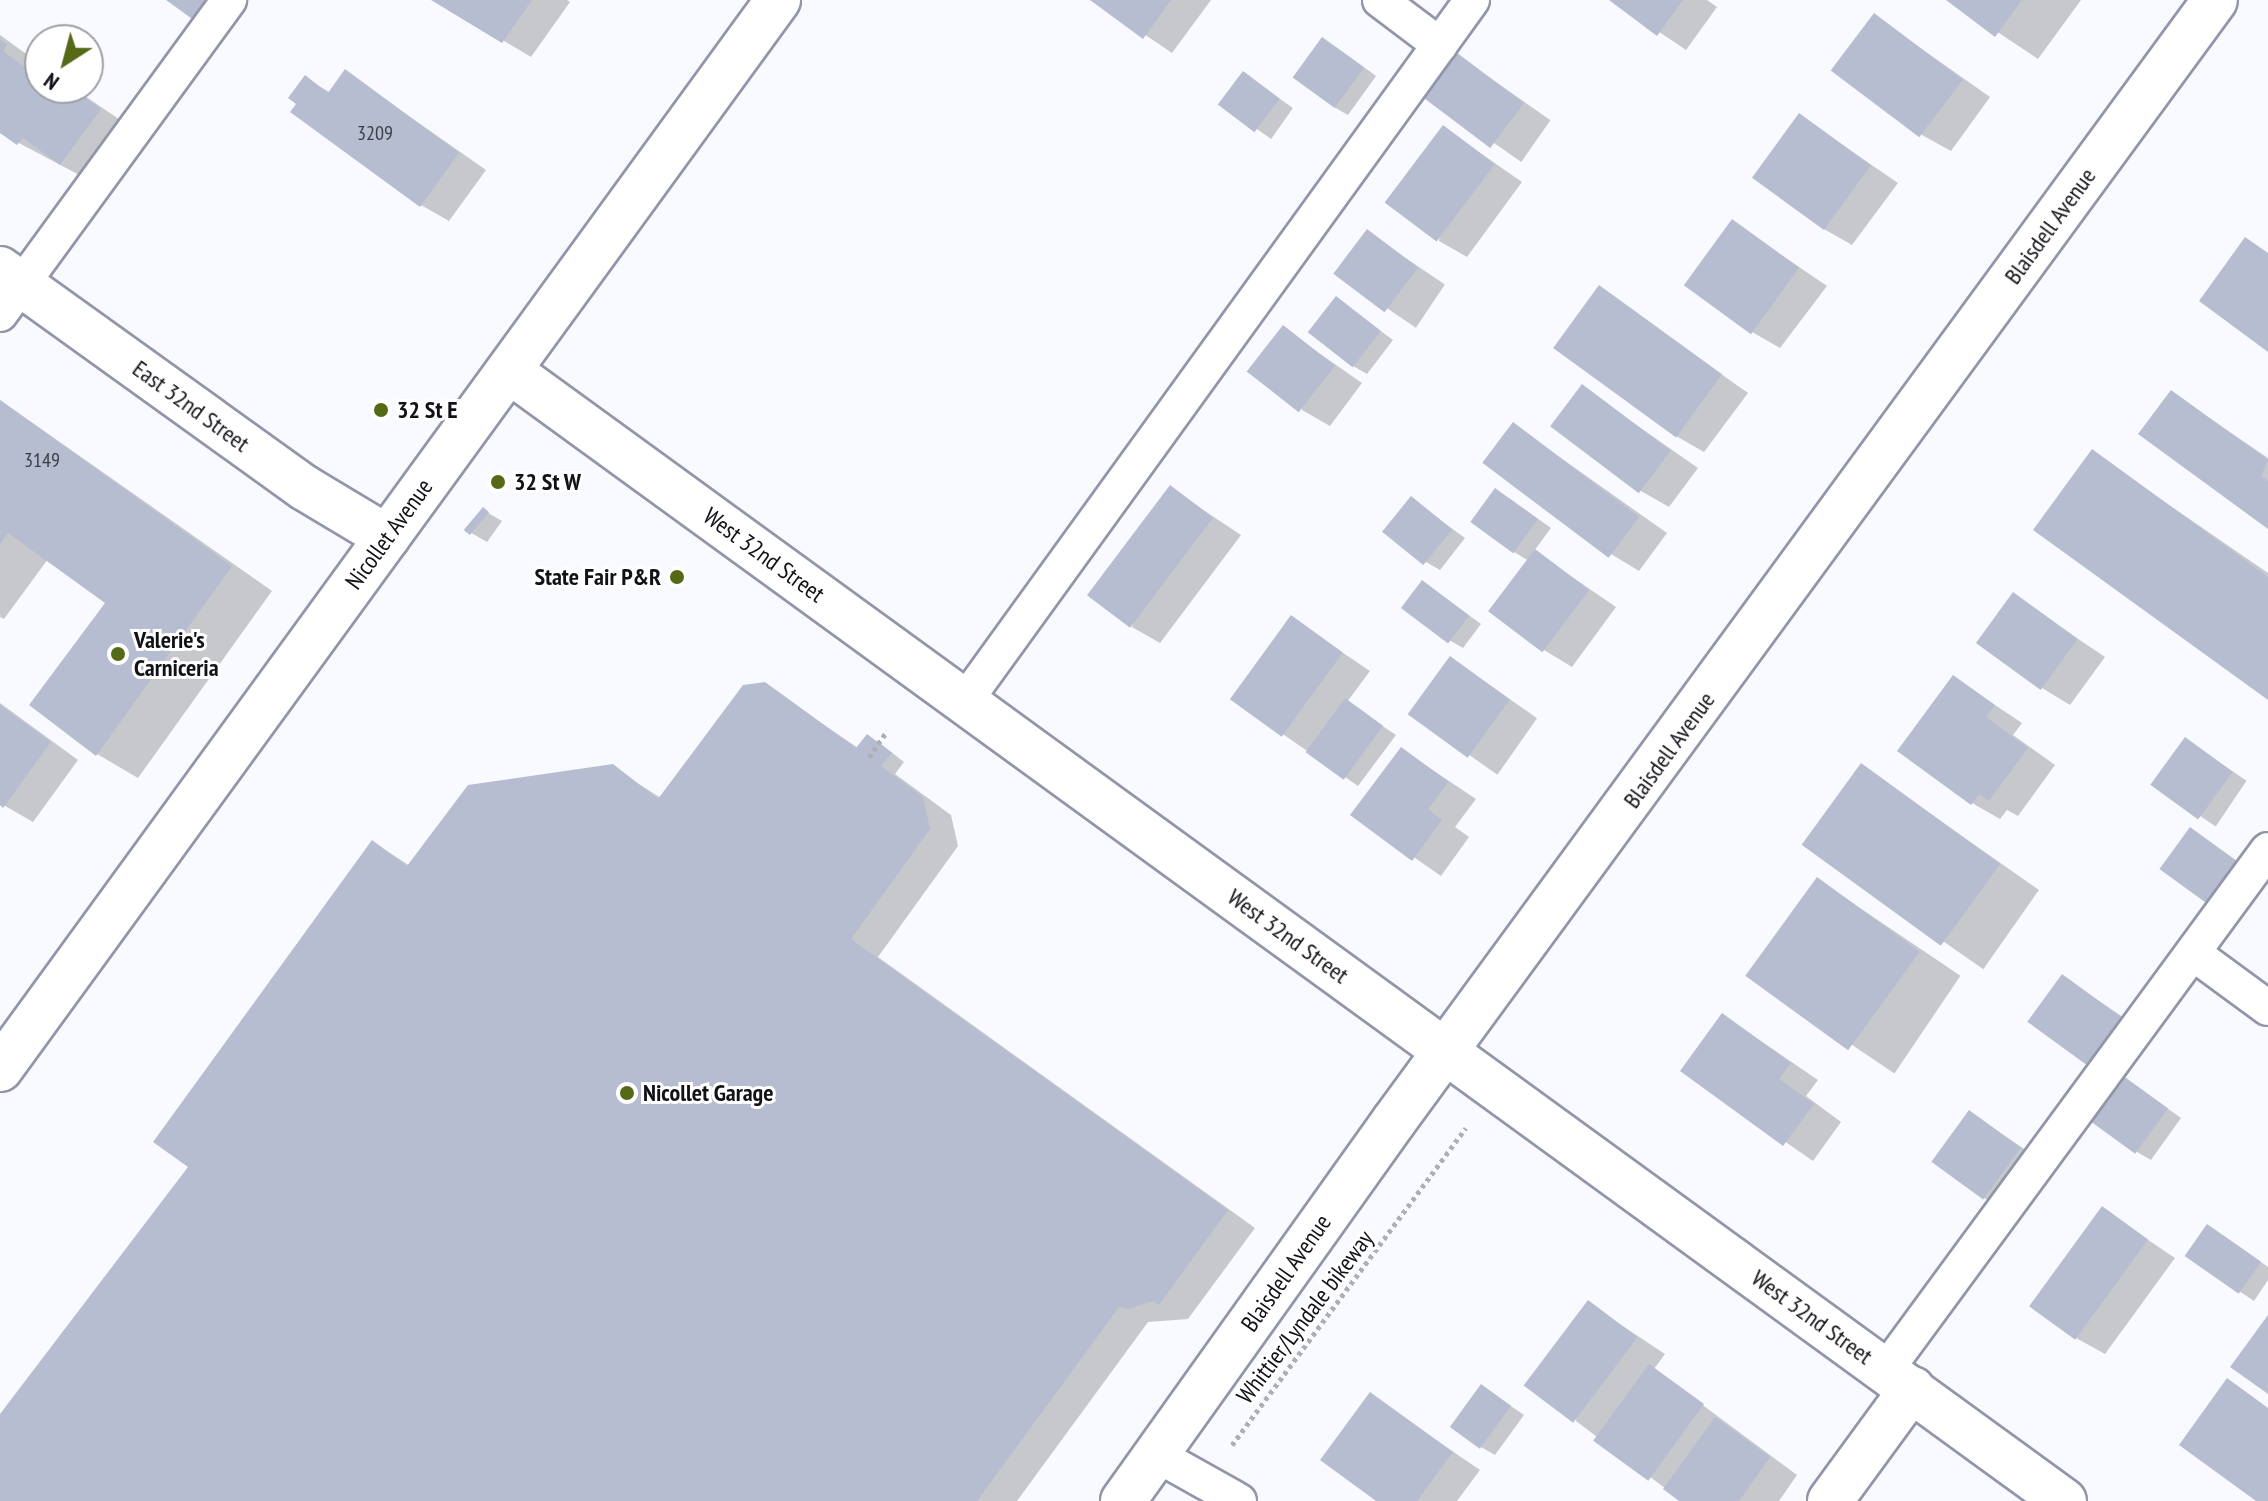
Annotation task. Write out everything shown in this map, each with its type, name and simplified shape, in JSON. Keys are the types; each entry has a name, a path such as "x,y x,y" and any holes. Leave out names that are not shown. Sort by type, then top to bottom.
{"street":[{"name":"Nicollet Avenue","path":"0,1069 387,537 511,372 778,0"},
{"name":"Blaisdell Avenue","path":"1123,1501 1446,1051 2215,0"},
{"name":"East 32nd Street","path":"7,289 305,488 387,537"},
{"name":"West 32nd Street","path":"511,372 2064,1501"},
{"path":"1830,1501 1899,1380"}],"lane":[{"path":"7,289 229,0"},
{"path":"1380,0 1440,45"},
{"path":"965,701 1472,0"},
{"path":"1899,1380 2193,953 2268,850"},
{"path":"2193,953 2268,1008"},
{"path":"1157,1455 1239,1501"}],"path":[{"path":"869,757 887,731"},
{"name":"Whittier/Lyndale bikeway","path":"1206,1481 1448,1155"}],"building":[{"path":"166,0 211,0 195,21"},
{"path":"431,0 532,0 502,43"},
{"path":"1090,0 1171,0 1143,39"},
{"path":"1609,0 1683,0 1657,36"},
{"path":"1946,0 2022,0 1995,37"},
{"path":"1874,13 1963,80 1919,137 1831,71"},
{"path":"1322,37 1364,68 1335,108 1293,77"},
{"path":"0,39 7,45 3,51 24,66 24,104 94,104 101,109 60,165 23,138 17,145 0,133"},
{"path":"1452,49 1524,103 1490,148 1418,94"},
{"path":"345,69 459,153 420,207 290,112 296,104 288,98 305,75 328,93"},
{"path":"1243,71 1280,99 1254,132 1218,105"},
{"path":"1799,113 1871,165 1824,230 1752,178"},
{"path":"1443,125 1495,164 1437,242 1385,202"},
{"path":"1732,219 1799,268 1751,334 1684,285"},
{"path":"1367,229 1418,268 1384,312 1333,274"},
{"path":"2245,237 2268,253 2268,352 2199,301"},
{"path":"1599,285 1722,374 1676,437 1553,348"},
{"path":"1336,296 1381,331 1353,367 1308,332"},
{"path":"1283,325 1335,366 1299,412 1247,371"},
{"path":"1582,384 1671,451 1639,493 1550,426"},
{"path":"2171,390 2268,460 2261,476 2268,481 2268,529 2138,434"},
{"path":"0,400 232,566 96,756 29,705 105,603 8,533 0,544"},
{"path":"1513,422 1639,517 1608,558 1482,463"},
{"path":"2092,449 2268,577 2268,700 2033,530"},
{"path":"1170,485 1213,517 1130,628 1087,595"},
{"path":"1495,488 1538,519 1513,553 1470,522"},
{"path":"1411,496 1452,529 1423,565 1382,532"},
{"path":"483,507 489,512 470,535 464,530"},
{"path":"1535,549 1589,590 1542,652 1488,611"},
{"path":"1422,580 1469,616 1448,643 1401,608"},
{"path":"2013,592 2078,639 2041,690 1976,643"},
{"path":"1291,615 1343,653 1282,737 1230,699"},
{"path":"1450,656 1510,699 1468,758 1408,714"},
{"path":"1953,675 1995,705 1986,717 2028,748 1989,801 1979,794 1971,805 1897,751"},
{"name":"Nicollet Garage","path":"765,682 856,748 867,734 892,753 881,766 923,797 930,829 851,939 1228,1210 1159,1305 1153,1301 1128,1309 1119,1307 977,1501 0,1501 0,1414 188,1167 153,1142 372,840 407,866 468,785 613,764 658,799 743,685"},
{"path":"1345,698 1383,726 1344,780 1306,752"},
{"path":"0,705 51,742 3,808 0,805"},
{"path":"2185,737 2233,772 2198,819 2150,785"},
{"path":"1401,747 1449,782 1428,809 1442,820 1412,861 1350,815"},
{"path":"1861,763 2000,864 1941,946 1802,845"},
{"path":"2190,827 2236,861 2206,903 2159,869"},
{"path":"1817,877 1920,952 1848,1050 1745,976"},
{"path":"2062,974 2121,1017 2086,1065 2027,1022"},
{"path":"1722,1013 1791,1063 1779,1079 1814,1104 1783,1146 1680,1071"},
{"path":"2122,1075 2168,1109 2135,1154 2089,1120"},
{"path":"1969,1110 2021,1148 1983,1199 1931,1162"},
{"path":"2102,1206 2148,1240 2075,1340 2029,1306"},
{"path":"2207,1224 2261,1262 2239,1294 2185,1256"},
{"path":"1588,1300 1638,1337 1573,1423 1524,1385"},
{"path":"2268,1315 2268,1394 2230,1367"},
{"path":"1649,1364 1704,1404 1648,1481 1593,1441"},
{"path":"2227,1378 2268,1408 2268,1501 2256,1501 2179,1445"},
{"path":"1481,1384 1511,1406 1480,1449 1450,1427"},
{"path":"1370,1392 1453,1452 1417,1501 1376,1501 1320,1460"},
{"path":"1715,1417 1770,1457 1739,1501 1679,1501 1663,1489"}],"place":[{"name":"32 St E","path":"381,410"},
{"name":"32 St W","path":"498,482"},
{"name":"State Fair P&R","path":"677,577"},
{"name":"Valerie's Carniceria","path":"118,654"},
{"name":"Nicollet Garage","path":"627,1093"}]}
